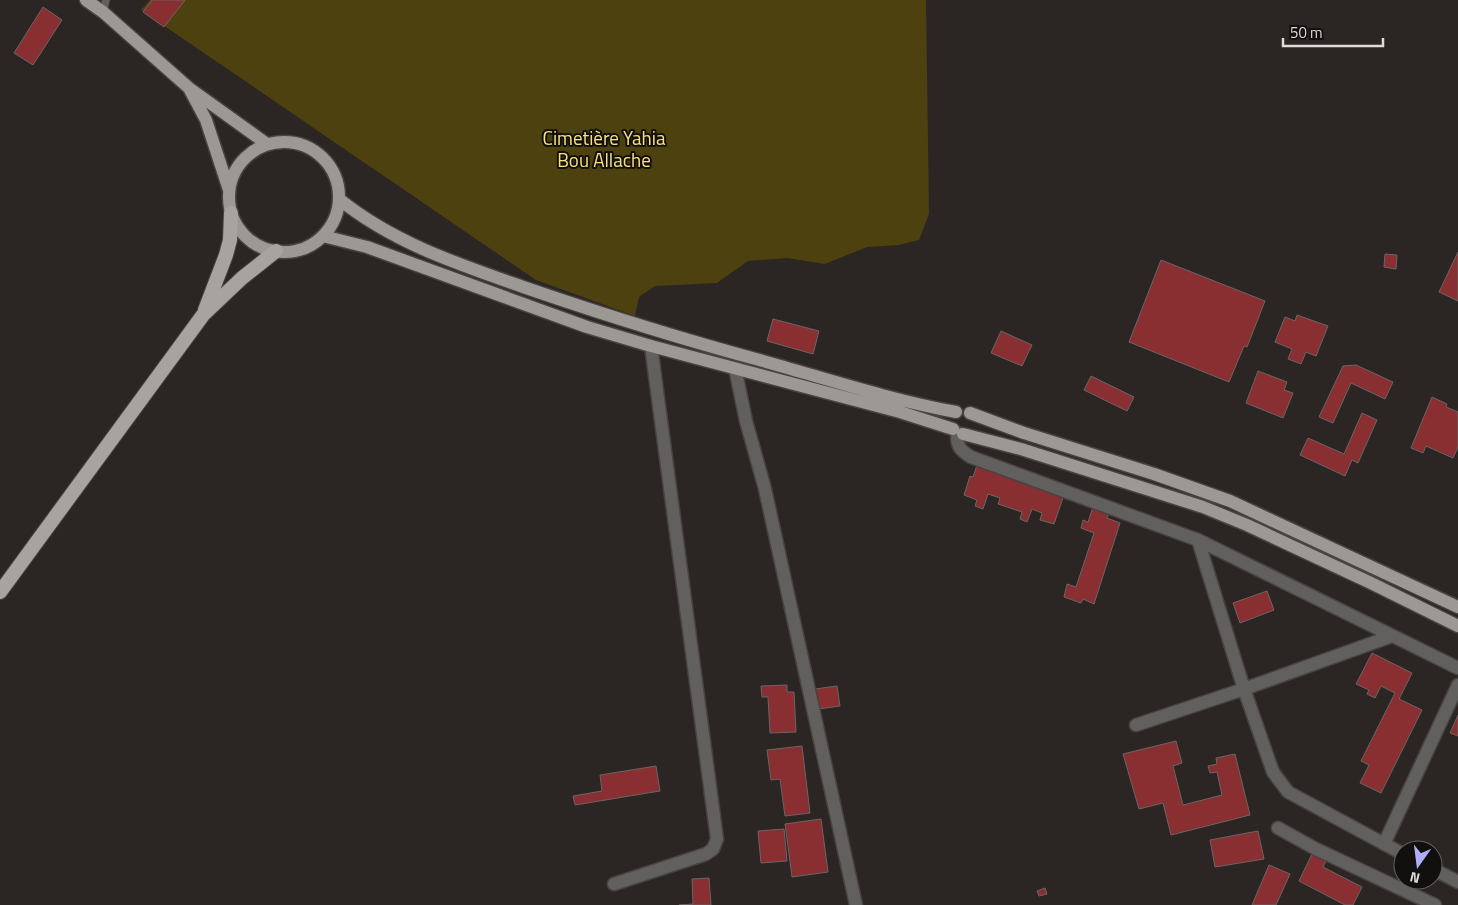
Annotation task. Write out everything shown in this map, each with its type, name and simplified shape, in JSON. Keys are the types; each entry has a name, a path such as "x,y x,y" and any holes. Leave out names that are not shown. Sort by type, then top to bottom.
{"highway":[{"path":"203,315 226,255 230,240 231,213"},
{"path":"0,592 203,315 242,278 276,251"}],"main road":[{"path":"86,0 105,6 189,88 267,144"},
{"path":"189,88 206,120 229,190 231,213 237,227 248,238 261,247 276,251 293,251 309,246 323,236 331,225 337,212 339,199 337,181 329,166 317,153 302,144 284,142 267,144 253,151 241,162 233,175 229,190"},
{"path":"339,199 376,226 443,258 590,310 703,345 904,400 956,412 963,410 1024,433 1163,476 1222,498 1458,607"},
{"path":"323,236 366,247 587,327 651,346 900,412 958,432 1038,454 1217,512 1371,582 1458,626"},
{"path":"956,412 950,422 958,432 968,433 973,427 974,420 970,413"}],"street":[{"path":"614,884 706,854 714,849 717,839 651,346"},
{"path":"735,368 746,421 765,489 856,905"},
{"path":"958,432 957,441 959,446 971,457 1198,540 1458,668"},
{"path":"1198,540 1244,689 1273,772 1288,792 1393,849"},
{"path":"1136,725 1392,636"},
{"path":"1384,844 1458,685"},
{"path":"1278,828 1316,850 1435,905"},
{"path":"1443,874 1458,882"}],"green space":[{"name":"Cimetière Yahia Bou Allache","path":"150,0 926,0 929,214 919,240 899,245 867,247 825,264 787,258 748,261 717,283 655,286 639,297 635,316 536,280 141,10"}],"building":[{"path":"152,0 185,0 164,27 143,12"},
{"path":"43,7 62,20 33,65 14,53"},
{"path":"1458,252 1458,301 1439,292"},
{"path":"1385,254 1397,255 1396,269 1384,267"},
{"path":"1161,260 1265,301 1247,347 1244,346 1229,382 1129,342"},
{"path":"1297,315 1328,326 1316,356 1306,352 1301,364 1288,359 1292,349 1275,342 1285,317 1295,321"},
{"path":"773,319 819,331 813,354 767,341"},
{"path":"1001,331 1032,345 1022,366 991,353"},
{"path":"1356,365 1393,382 1385,399 1351,383 1333,423 1319,417 1343,366"},
{"path":"1258,371 1287,382 1284,390 1293,393 1283,418 1246,403"},
{"path":"1091,376 1134,397 1127,411 1084,390"},
{"path":"1432,397 1447,404 1446,407 1458,412 1458,447 1453,458 1426,446 1423,453 1411,448"},
{"path":"1362,413 1377,420 1358,463 1352,460 1345,476 1300,455 1308,438 1344,454"},
{"path":"977,465 1064,495 1054,524 1040,520 1042,513 1032,509 1027,522 1020,519 1022,512 998,504 1000,498 988,494 983,509 975,506 977,500 964,495 970,476 973,477"},
{"path":"1093,507 1109,513 1107,518 1120,523 1094,604 1083,599 1081,603 1064,597 1067,584 1076,587 1094,533 1081,528 1083,520 1088,522"},
{"path":"1267,591 1274,610 1240,623 1233,603"},
{"path":"1372,653 1412,673 1399,699 1422,710 1381,793 1360,783 1369,765 1361,761 1395,693 1381,686 1375,698 1367,694 1369,690 1356,684"},
{"path":"787,685 787,692 794,692 796,732 770,733 768,697 762,697 761,686"},
{"path":"837,686 840,706 818,709 815,689"},
{"path":"1458,715 1458,736 1450,733"},
{"path":"1176,741 1182,763 1173,766 1183,805 1222,795 1217,772 1210,773 1208,766 1217,764 1216,758 1235,754 1250,815 1171,835 1163,803 1139,809 1123,754"},
{"path":"802,746 810,813 785,816 780,779 771,780 767,750"},
{"path":"656,766 660,791 575,805 573,796 602,791 600,775"},
{"path":"821,819 828,872 792,877 785,824"},
{"path":"784,829 787,861 761,863 758,831"},
{"path":"1258,831 1264,859 1215,867 1210,840"},
{"path":"1312,854 1326,861 1323,867 1362,887 1353,905 1345,905 1299,881"},
{"path":"1269,865 1290,874 1276,905 1252,905"},
{"path":"709,878 711,905 679,905 693,904 692,879"},
{"path":"1045,888 1047,894 1039,896 1037,891"}]}
